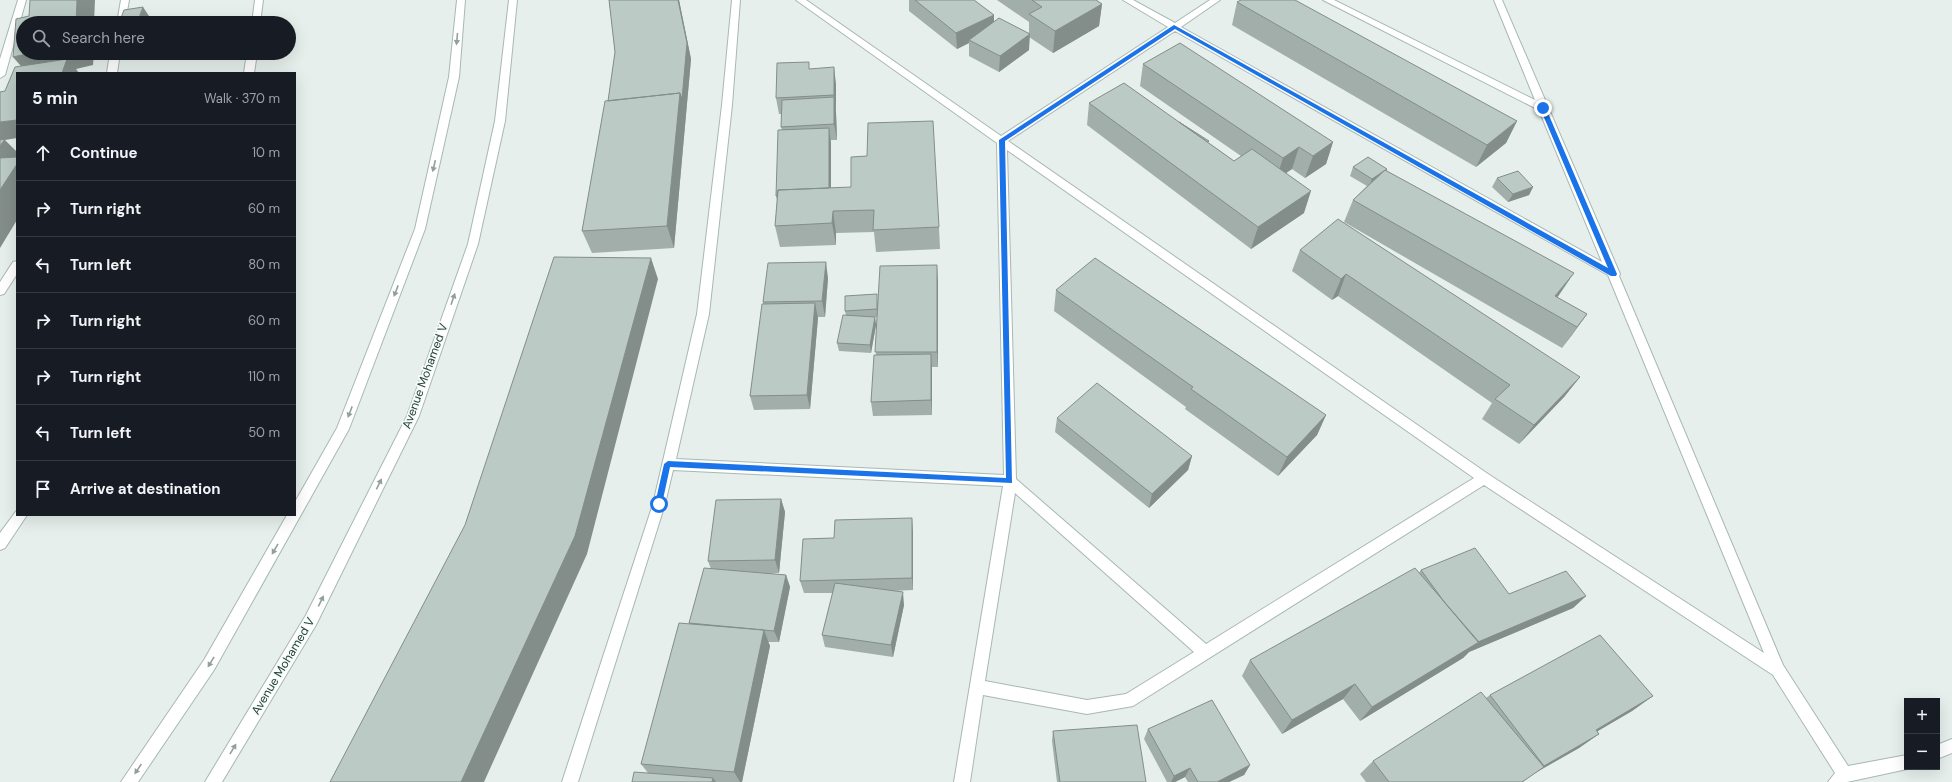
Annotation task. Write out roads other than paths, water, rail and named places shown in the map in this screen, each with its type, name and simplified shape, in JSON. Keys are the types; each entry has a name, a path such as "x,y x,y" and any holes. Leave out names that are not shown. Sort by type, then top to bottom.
{"street":[{"path":"17,16 22,0"},
{"path":"122,16 125,0"},
{"path":"257,16 259,0"},
{"path":"296,512 343,429 420,229 454,77 461,0"},
{"name":"Avenue Mohamed V","path":"213,782 312,620 413,416 473,244 500,121 513,0"},
{"path":"570,782 659,504 703,314 727,105 736,0"},
{"path":"800,0 1484,478 1778,670"},
{"path":"1127,0 1614,274"},
{"path":"1002,140 1216,0"},
{"path":"1327,0 1543,108"},
{"path":"1498,0 1614,274 1778,670 1840,778 1904,764"},
{"path":"0,75 16,20"},
{"path":"112,72 114,60"},
{"path":"249,72 251,60"},
{"path":"962,782 1010,481 1002,140"},
{"path":"0,291 16,267"},
{"path":"668,464 1010,481 1204,652"},
{"path":"978,687 1088,707 1128,701 1484,478"},
{"path":"0,544 19,516"},
{"path":"129,782 209,665 294,516"},
{"path":"1940,751 1952,746"}]}
